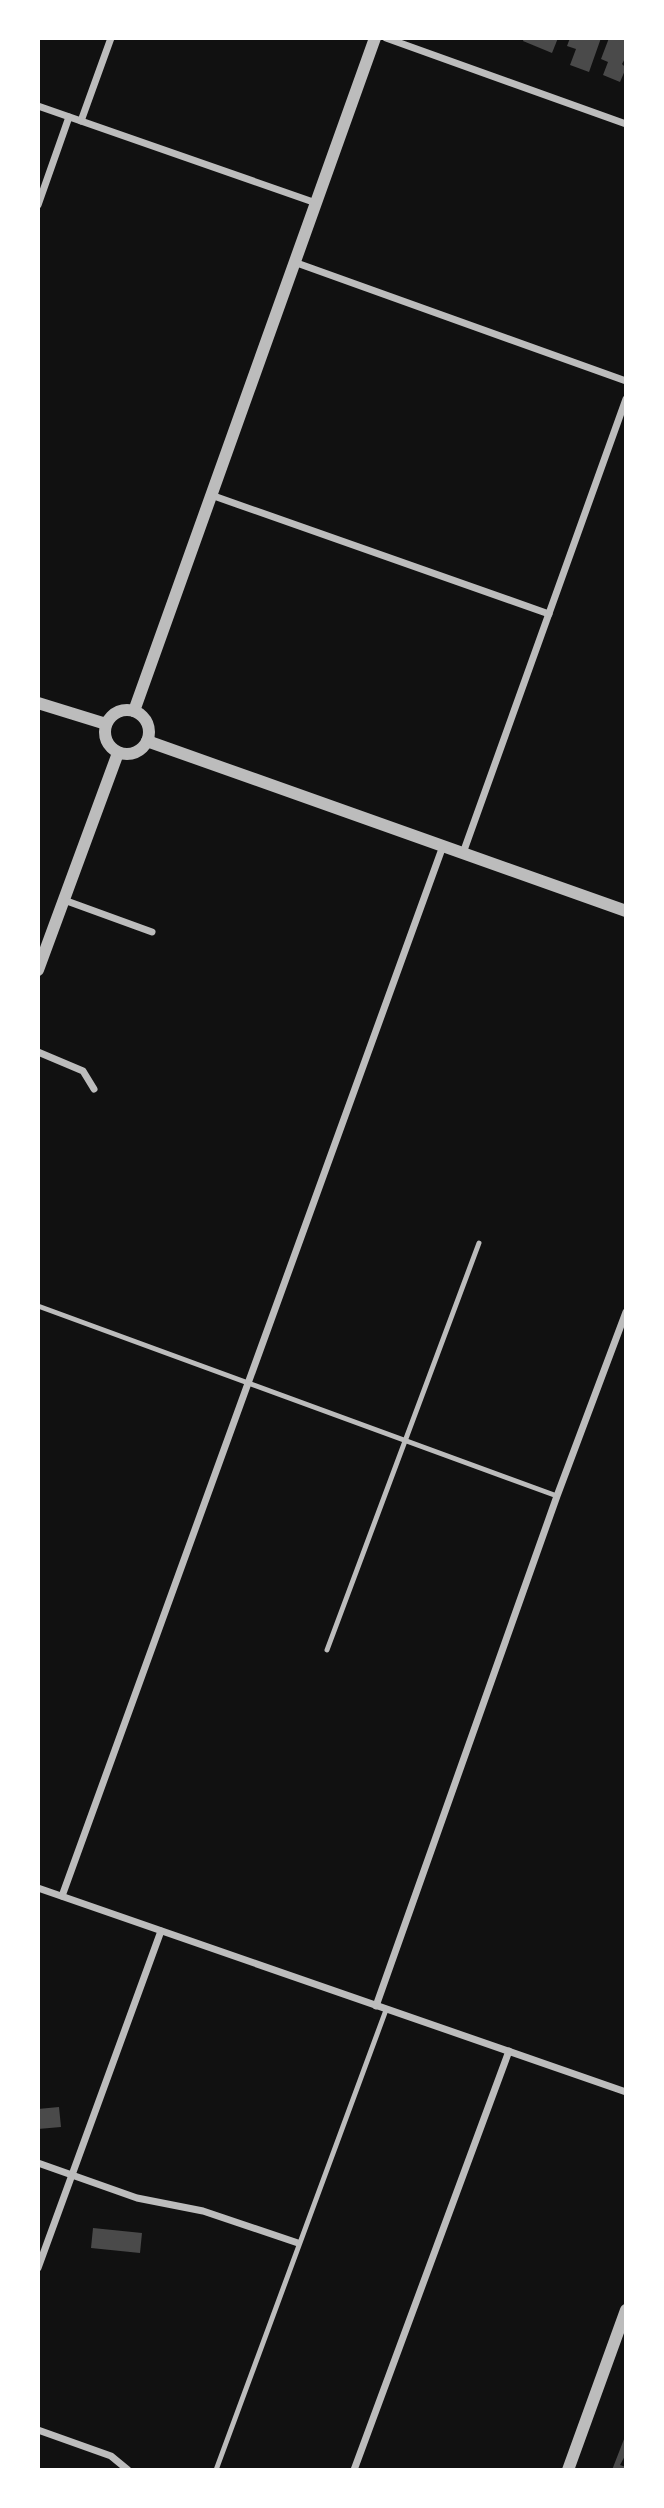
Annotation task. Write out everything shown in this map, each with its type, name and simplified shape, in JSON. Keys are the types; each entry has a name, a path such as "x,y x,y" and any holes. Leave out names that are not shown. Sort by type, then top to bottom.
{"street":[{"path":"81,121 111,38"},
{"path":"134,711 375,38"},
{"path":"386,38 625,124"},
{"path":"38,106 316,203"},
{"path":"38,205 69,117"},
{"path":"294,262 625,382"},
{"path":"463,853 625,399"},
{"path":"211,495 549,614"},
{"path":"38,703 106,724"},
{"path":"134,711 145,720 148,727 147,741 138,752 125,755 118,753 106,741 106,724 114,714 134,711"},
{"path":"147,741 625,911"},
{"path":"38,970 118,753"},
{"path":"62,1896 443,846"},
{"path":"64,901 152,932"},
{"path":"38,1052 83,1071 94,1089"},
{"path":"376,2007 625,1312"},
{"path":"38,1888 625,2092"},
{"path":"38,2268 161,1931"},
{"path":"354,2469 509,2051"},
{"path":"38,2163 137,2198 203,2211 298,2243"},
{"path":"568,2469 625,2310"},
{"path":"38,2430 111,2456 128,2469"}],"lane":[{"path":"327,1650 479,1243"},
{"path":"38,1306 557,1496"},
{"path":"216,2469 386,2010"}],"building":[{"path":"524,38 558,38 552,53 523,41"},
{"path":"570,38 601,38 589,72 570,65 576,49 567,46"},
{"path":"609,38 626,38 626,57 622,64 626,68 620,82 603,75 608,62 601,59"},
{"path":"59,2107 61,2127 38,2129 38,2109"},
{"path":"93,2228 142,2233 140,2253 91,2248"},
{"path":"626,2434 626,2454 620,2465 626,2467 626,2470 612,2470"}]}
